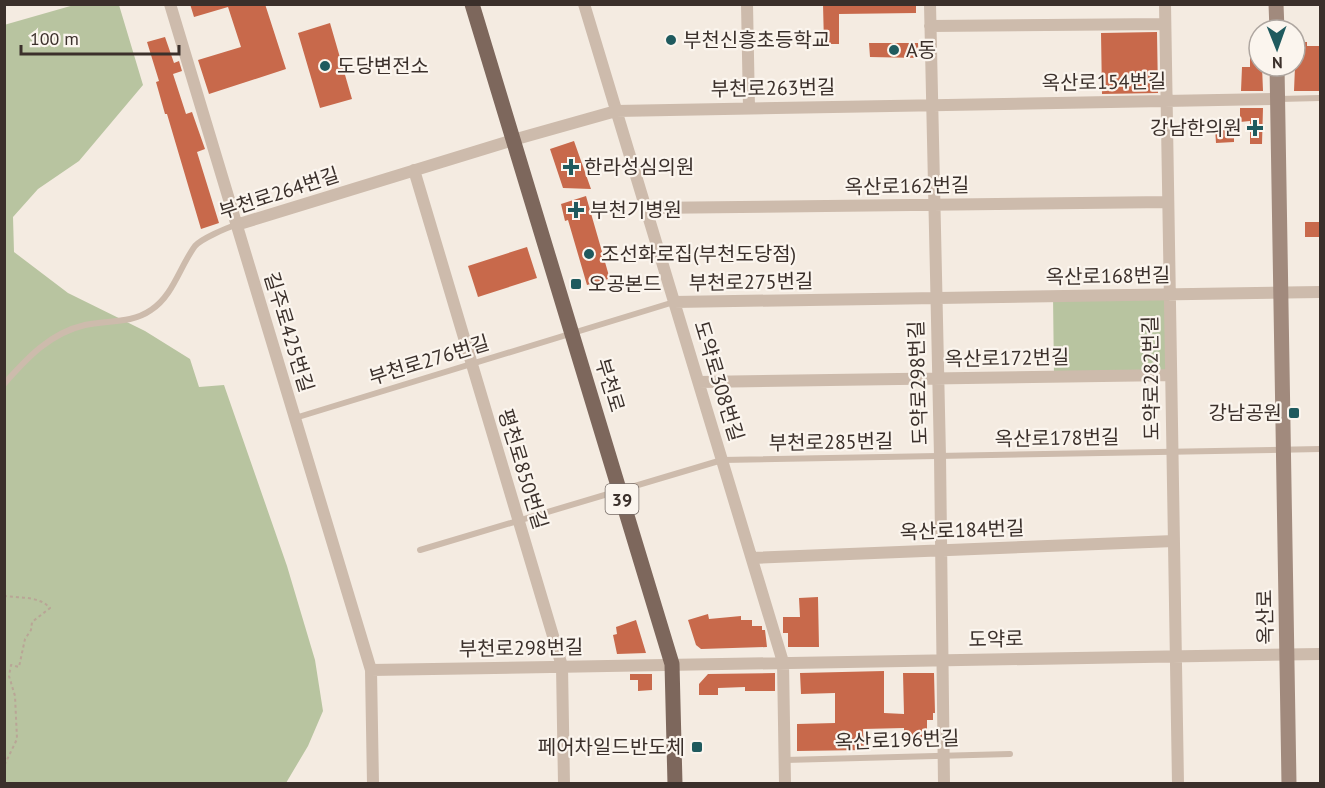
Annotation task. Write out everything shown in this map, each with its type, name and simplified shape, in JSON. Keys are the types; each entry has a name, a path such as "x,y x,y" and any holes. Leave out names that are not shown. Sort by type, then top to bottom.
{"main road":[{"name":"부천로","path":"472,4 672,664 675,783"}],"street":[{"name":"길주로425번길","path":"170,4 371,670 372,783"},
{"name":"도약로308번길","path":"584,4 783,662 785,783"},
{"path":"747,4 749,108"},
{"name":"도약로298번길","path":"930,4 940,456 944,783"},
{"name":"도약로282번길","path":"1165,4 1178,783"},
{"path":"930,26 1165,24"},
{"name":"옥산로","path":"1277,78 1289,783"},
{"name":"옥산로154번길","path":"931,105 1278,99"},
{"name":"부천로263번길","path":"616,111 931,105"},
{"name":"부천로264번길","path":"236,225 513,140 616,111"},
{"name":"평천로850번길","path":"414,170 562,666 564,783"},
{"name":"옥산로162번길","path":"646,208 1168,202"},
{"path":"1281,292 1320,292"},
{"name":"옥산로168번길","path":"936,298 1281,292"},
{"name":"부천로275번길","path":"674,302 936,298"},
{"name":"옥산로172번길","path":"699,382 1171,375"},
{"name":"옥산로184번길","path":"752,558 1174,541"},
{"name":"도약로","path":"672,664 1320,654"},
{"name":"부천로298번길","path":"371,670 672,664"}],"lane":[{"path":"1278,99 1320,98"},
{"name":"부천로264번길","path":"4,384 37,349 61,334 84,325 136,318 153,310 170,289 196,244 236,225"},
{"name":"부천로275번길","path":"572,334 674,302"},
{"name":"부천로276번길","path":"294,418 572,334"},
{"path":"1283,450 1320,449"},
{"name":"옥산로178번길","path":"940,456 1283,450"},
{"name":"부천로285번길","path":"420,550 722,460 940,456"},
{"name":"옥산로196번길","path":"785,760 1010,754"}],"path":[{"path":"4,596 33,598 50,608 32,622 31,630 25,639 19,667 11,665 9,675 15,696 17,739 4,766"}],"green space":[{"path":"74,5 119,5 143,85 79,161 38,189 13,217 14,252 68,293 145,331 190,359 199,387 224,385 287,566 315,660 323,711 308,746 286,783 5,783 4,25"},
{"path":"1169,295 1171,375 1054,376 1053,296"}],"building":[{"path":"190,4 265,4 286,69 209,94 198,60 241,47 228,7 194,17"},
{"path":"823,4 916,4 916,13 839,14 839,44 824,44"},
{"name":"도당변전소","path":"330,23 352,99 320,108 298,33"},
{"path":"1157,32 1158,93 1102,94 1101,33"},
{"path":"165,37 174,63 179,61 182,71 173,74 186,114 192,112 205,149 197,152 219,223 201,229 167,114 165,114 156,82 159,81 147,42"},
{"name":"A동","path":"869,43 918,43 919,58 870,57"},
{"path":"1307,46 1320,46 1320,91 1294,91 1295,78 1307,78"},
{"path":"1242,67 1247,67 1247,78 1262,78 1263,91 1241,91"},
{"path":"1240,108 1263,108 1262,144 1250,144 1250,121 1240,122"},
{"path":"1234,127 1234,142 1216,143 1215,128"},
{"path":"574,141 591,189 563,188 550,149"},
{"path":"586,196 609,276 607,276 608,279 587,285 561,204"},
{"path":"1305,222 1320,222 1320,237 1305,237"},
{"path":"527,247 537,278 478,297 468,266"},
{"path":"818,597 819,647 788,647 788,633 783,633 783,617 800,617 799,598"},
{"path":"708,614 709,619 741,616 741,620 752,620 752,626 762,626 762,630 765,630 767,647 701,649 696,645 688,620"},
{"path":"636,620 646,653 617,654 613,635 617,634 616,627"},
{"path":"884,671 884,713 904,714 903,673 934,673 935,713 933,713 933,720 927,720 927,741 904,741 904,728 863,729 864,750 797,751 797,724 835,723 835,693 801,694 800,673"},
{"path":"775,673 775,691 745,691 745,687 718,688 718,695 699,695 699,684 708,674"},
{"path":"630,674 652,674 652,690 638,691 638,680 630,680"}],"place":[{"name":"부천신흥초등학교","path":"671,40"},
{"name":"A동","path":"894,50"},
{"name":"도당변전소","path":"325,66"},
{"name":"강남한의원","path":"1255,128"},
{"name":"한라성심의원","path":"571,167"},
{"name":"부천기병원","path":"576,210"},
{"name":"조선화로집(부천도당점)","path":"589,254"},
{"name":"오공본드","path":"576,284"},
{"name":"강남공원","path":"1294,413"},
{"name":"페어차일드반도체","path":"697,747"}]}
